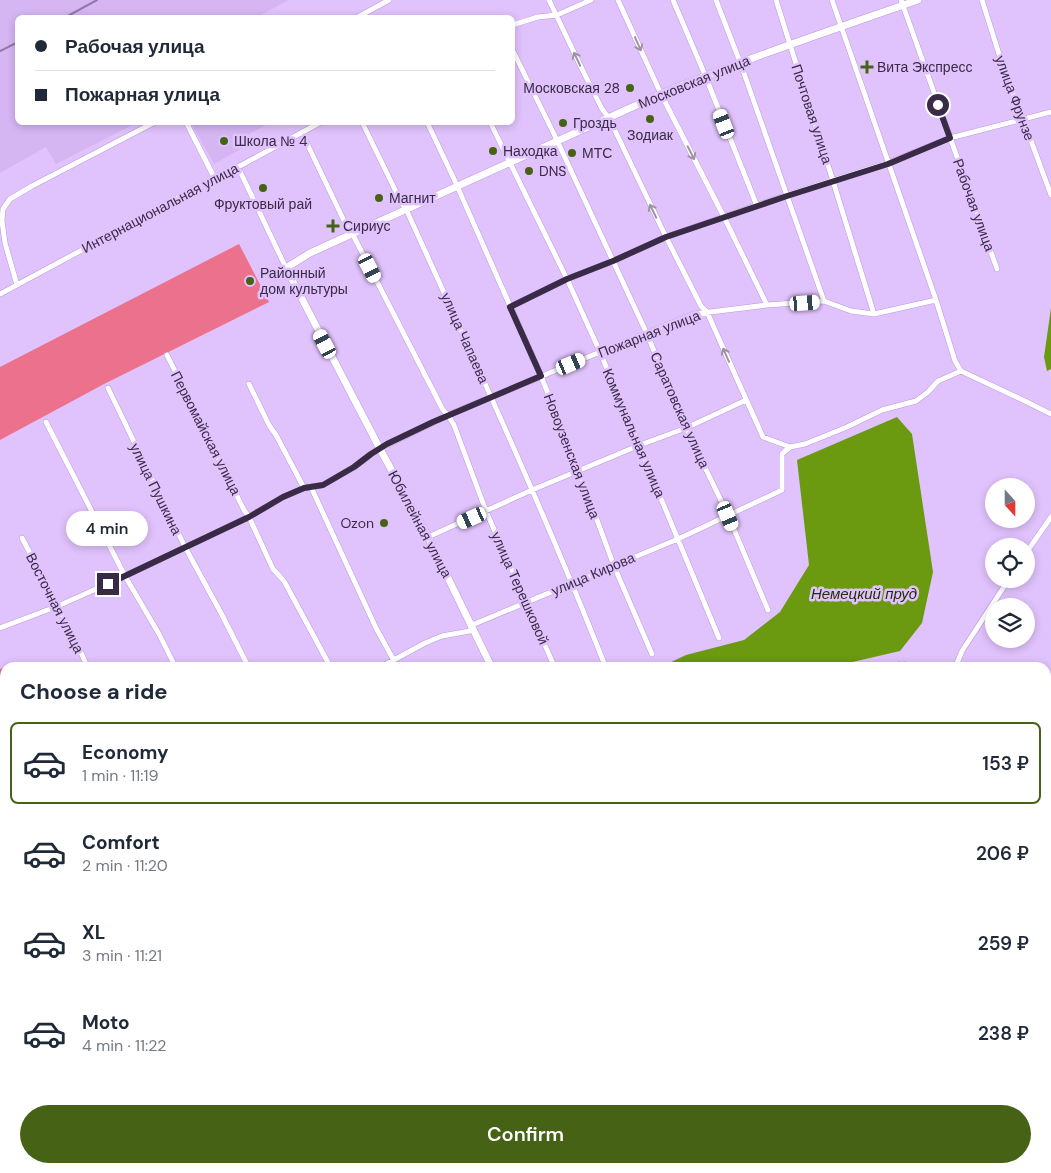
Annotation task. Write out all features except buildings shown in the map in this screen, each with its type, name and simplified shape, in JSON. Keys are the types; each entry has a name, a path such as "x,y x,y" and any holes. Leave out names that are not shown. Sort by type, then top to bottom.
{"main road":[{"name":"Московская улица","path":"286,268 310,253 352,233 705,75 842,27 902,3 918,0"},
{"name":"Юбилейная улица","path":"286,268 428,537 489,662"}],"street":[{"path":"362,15 389,0"},
{"path":"549,0 602,109 609,118 666,237 701,306 707,312 763,437 790,447 805,444 882,410 916,402 938,380 961,371"},
{"path":"515,24 557,15 591,0"},
{"path":"618,0 661,94 767,305"},
{"path":"673,0 757,206"},
{"path":"716,0 740,62 824,301"},
{"name":"Почтовая улица","path":"776,0 834,180 874,314"},
{"path":"832,0 936,300 955,361 961,371 1051,414"},
{"name":"улица Фрунзе","path":"982,0 1005,73 1051,194"},
{"name":"Рабочая улица","path":"902,3 998,270"},
{"name":"Саратовская улица","path":"515,55 647,334 686,428 728,516 768,610"},
{"path":"510,307 567,279 666,237 834,180 888,164 950,138 1051,112"},
{"path":"17,285 5,243 2,221 3,209 10,199 149,125"},
{"path":"188,125 214,177"},
{"name":"Интернациональная улица","path":"0,294 214,177 238,167 316,125"},
{"name":"улица Чапаева","path":"363,125 406,209 492,397 573,583 604,662"},
{"name":"Новоузенская улица","path":"428,125 541,376 614,566 652,654"},
{"name":"Коммунальная улица","path":"492,125 567,279 600,352 719,638"},
{"name":"улица Терешковой","path":"302,133 347,227 352,233 438,401 454,425 486,511 552,662"},
{"name":"Юбилейная улица","path":"238,167 286,268"},
{"name":"Пожарная улица","path":"0,628 58,606 125,576 249,517 283,497 304,488 323,485 380,449 448,415 694,314 767,305 824,301 851,311 874,314 936,300"},
{"name":"Первомайская улица","path":"167,355 249,517 273,569 284,581 328,662"},
{"path":"249,384 304,488"},
{"name":"улица Пушкина","path":"108,388 185,548 222,613 246,662"},
{"path":"428,537 532,490 686,428 746,400"},
{"path":"46,422 125,576 173,662"},
{"name":"улица Кирова","path":"390,662 442,636 470,632 472,625 678,539 782,490 782,454 790,447"},
{"path":"311,487 376,628 394,660"},
{"path":"1035,540 1051,517"},
{"name":"Восточная улица","path":"22,538 85,662"},
{"path":"957,662 962,651 1003,588"}],"shaded area":[{"path":"0,0 289,0 261,15 15,15 15,125 132,125 56,164 46,147 0,173"},
{"name":"Школа № 4","path":"192,125 266,125 244,137 248,145 214,164"},
{"path":"239,244 269,302 104,384 0,440 0,367"}],"water":[{"path":"1051,308 1051,369 1047,371 1044,357"},
{"name":"Немецкий пруд","path":"897,417 912,434 933,572 922,623 900,651 853,662 671,662 686,655 744,640 780,612 809,565 797,460"}],"railway":[{"path":"70,15 97,0"},
{"path":"0,51 15,44"}],"place":[{"name":"Вита Экспресс","path":"867,67"},
{"name":"Московская 28","path":"630,88"},
{"name":"Зодиак","path":"650,119"},
{"name":"Гроздь","path":"563,123"},
{"name":"Школа № 4","path":"224,141"},
{"name":"Находка","path":"493,151"},
{"name":"МТС","path":"572,153"},
{"name":"DNS","path":"529,171"},
{"name":"Фруктовый рай","path":"263,188"},
{"name":"Магнит","path":"379,198"},
{"name":"Сириус","path":"333,226"},
{"name":"Районный дом культуры","path":"250,281"},
{"name":"Ozon","path":"384,523"}],"route":[{"path":"108,584 249,517 283,497 304,488 323,485 354,467 387,444 448,415 541,376 510,307 567,279 666,237 888,164 950,138 938,105"}]}
